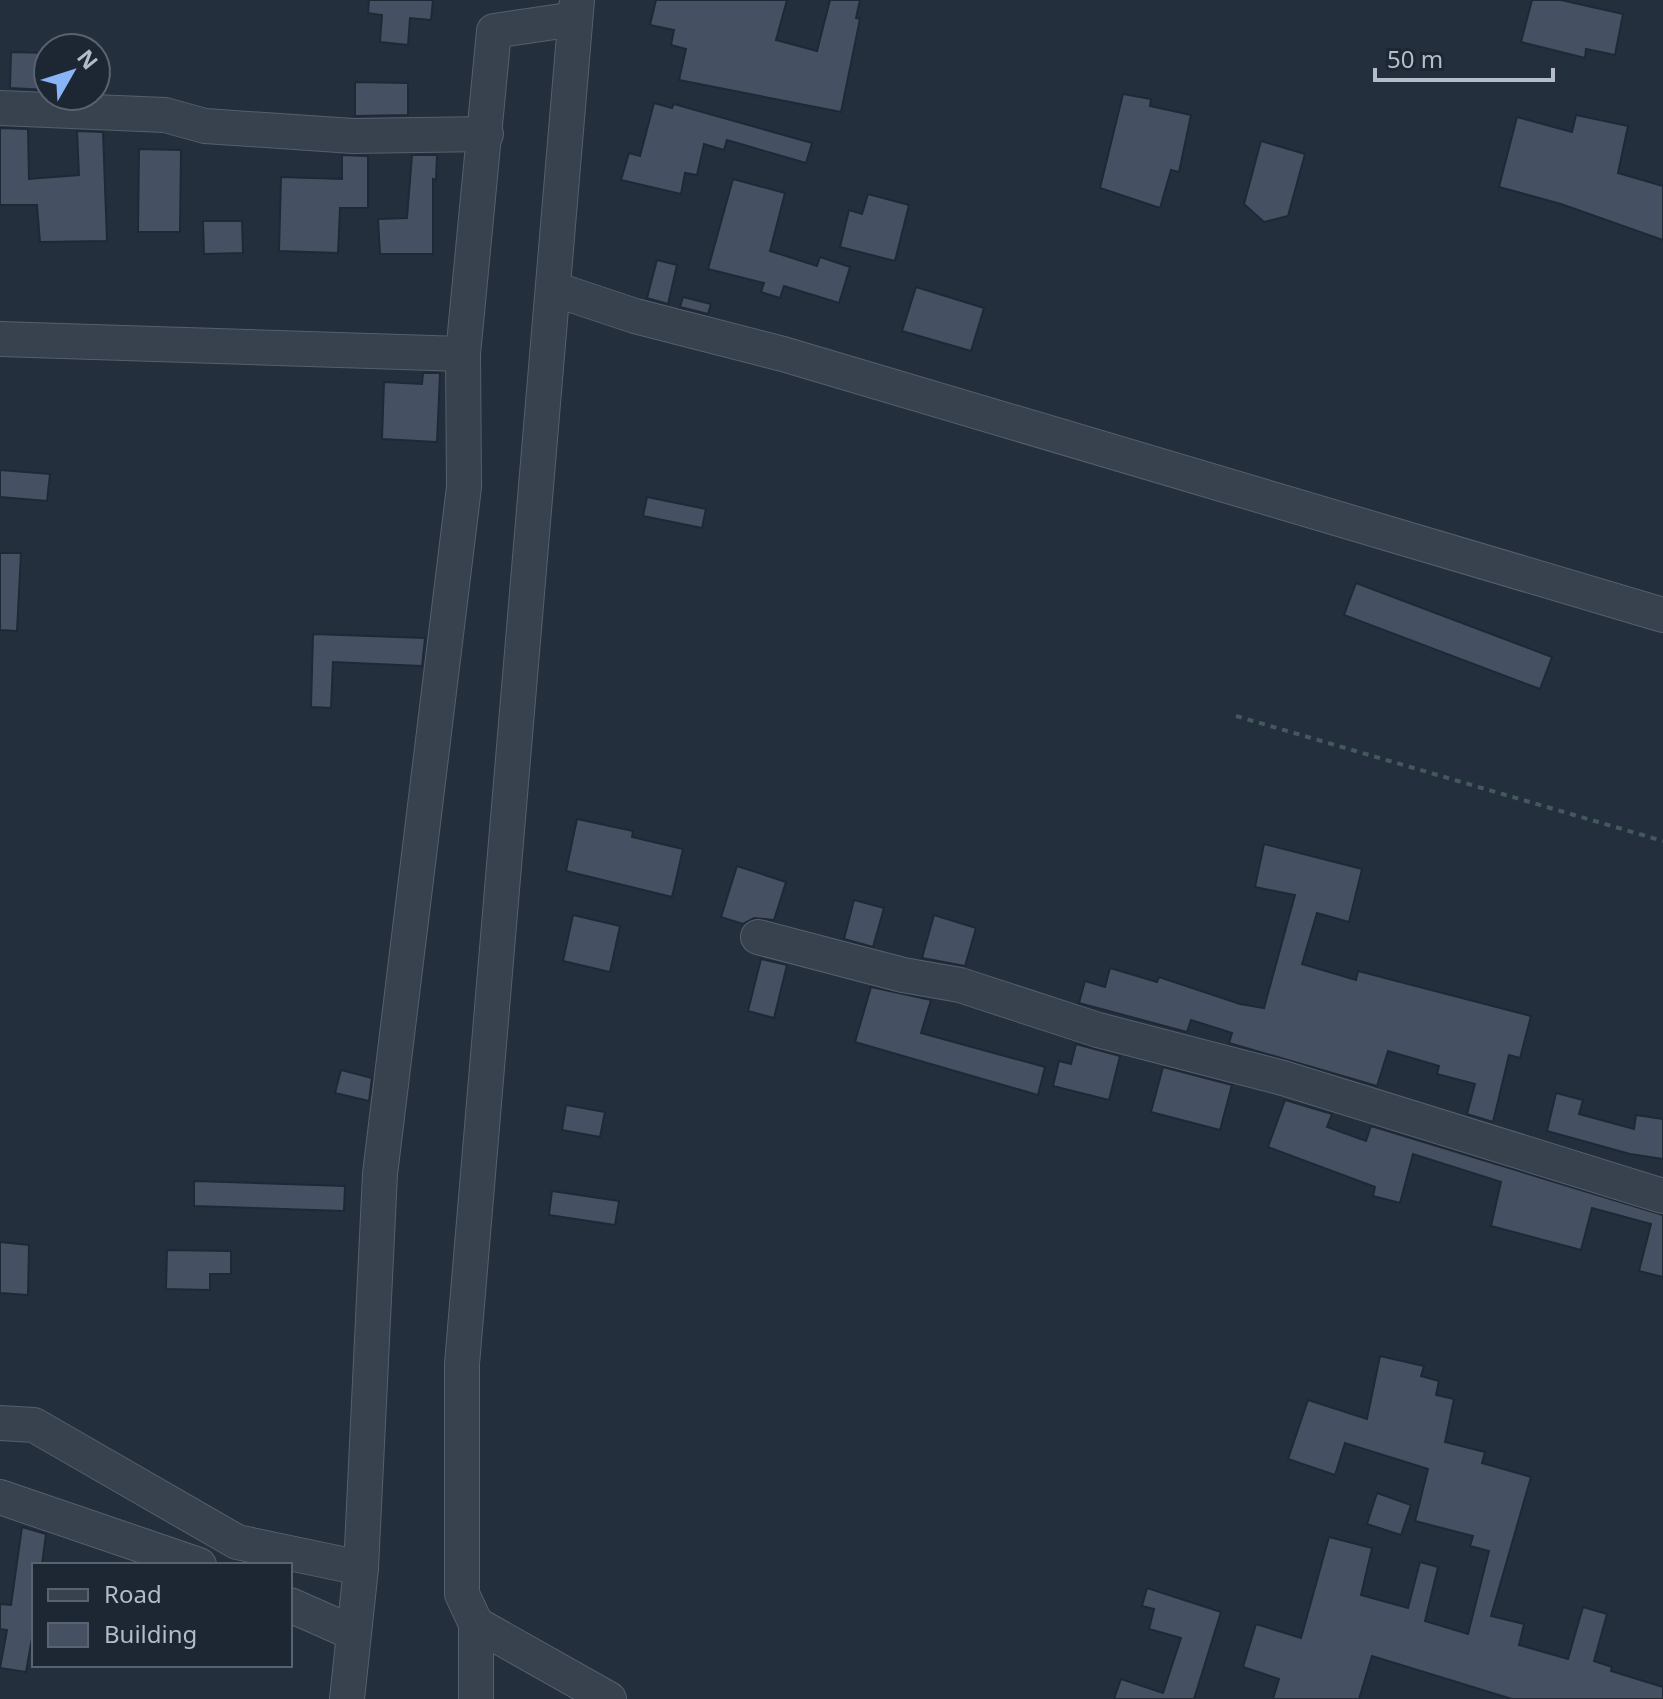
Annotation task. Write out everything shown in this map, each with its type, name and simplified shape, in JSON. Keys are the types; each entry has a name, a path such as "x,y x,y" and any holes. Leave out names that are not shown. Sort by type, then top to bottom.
{"street":[{"path":"347,1699 351,1632 361,1568 380,1174 464,487 463,354 494,31 576,10 462,1364 462,1594 476,1624 476,1699"},
{"path":"0,108 165,115 205,126 353,136 486,134"},
{"path":"554,289 635,316 798,358 1663,615"},
{"path":"0,339 463,354"},
{"path":"758,937 903,975 960,985 1098,1030 1283,1078 1663,1196"},
{"path":"0,1423 34,1425 237,1542 361,1568"},
{"path":"0,1497 193,1563"},
{"path":"292,1606 351,1632"},
{"path":"476,1624 609,1699"}],"path":[{"path":"1236,716 1663,841"}],"building":[{"path":"369,0 433,0 431,20 410,18 408,45 380,42 382,15 368,13"},
{"path":"656,0 787,0 776,40 817,51 830,0 860,0 856,18 860,19 841,112 679,80 686,49 671,45 674,30 650,25"},
{"path":"1532,0 1561,0 1623,14 1615,55 1586,49 1585,58 1521,42"},
{"path":"11,52 32,53 32,89 10,88"},
{"path":"355,82 408,83 408,115 355,116"},
{"path":"1123,94 1151,99 1150,106 1191,115 1179,172 1171,170 1160,208 1100,188"},
{"path":"654,103 672,108 674,104 812,143 806,163 727,140 724,150 704,144 697,175 685,173 681,194 621,180 629,153 640,156"},
{"path":"1576,115 1628,126 1618,173 1663,186 1663,240 1561,204 1499,187 1517,117 1572,132"},
{"path":"0,128 28,129 29,179 79,175 77,131 103,132 107,241 40,242 37,205 0,205"},
{"path":"1261,141 1305,154 1288,216 1264,222 1244,204"},
{"path":"139,149 181,150 180,232 138,232"},
{"path":"342,155 368,156 368,208 340,208 338,253 279,251 281,177 342,179"},
{"path":"412,155 437,155 436,180 433,179 433,254 380,254 378,219 407,218"},
{"path":"733,179 785,193 770,251 817,266 820,257 850,267 839,303 784,286 780,298 761,292 764,283 708,269"},
{"path":"868,194 909,205 895,261 840,247 849,210 862,214"},
{"path":"203,221 242,221 243,253 204,254"},
{"path":"657,260 677,265 668,304 647,298"},
{"path":"916,287 984,308 971,351 902,331"},
{"path":"683,297 711,304 708,314 680,307"},
{"path":"423,373 440,373 437,442 382,439 384,382 422,384"},
{"path":"0,470 50,474 47,501 0,497"},
{"path":"647,497 706,509 702,528 643,516"},
{"path":"0,553 21,553 17,631 0,630"},
{"path":"1356,583 1552,657 1540,689 1344,615"},
{"path":"313,634 425,638 422,666 333,662 331,708 311,707"},
{"path":"577,819 633,831 632,837 683,849 672,897 566,871"},
{"path":"1264,844 1362,869 1349,922 1317,913 1302,964 1356,980 1358,971 1531,1016 1520,1058 1509,1055 1493,1122 1467,1114 1475,1084 1437,1074 1439,1066 1388,1051 1377,1086 1229,1043 1232,1033 1191,1020 1187,1032 1079,1003 1085,981 1105,987 1110,968 1157,982 1159,977 1240,1004 1264,1008 1295,895 1255,887"},
{"path":"737,866 786,882 774,920 754,918 743,924 721,917"},
{"path":"854,900 884,908 873,947 844,939"},
{"path":"573,915 620,926 610,972 563,961"},
{"path":"934,915 976,928 965,966 922,958"},
{"path":"761,959 787,965 774,1018 748,1011"},
{"path":"871,987 931,1000 921,1033 1045,1067 1038,1095 855,1042"},
{"path":"1076,1044 1120,1056 1109,1100 1053,1086 1059,1061 1071,1064"},
{"path":"1163,1067 1232,1085 1220,1130 1151,1112"},
{"path":"341,1070 372,1078 369,1101 335,1093"},
{"path":"1556,1093 1583,1100 1579,1114 1634,1129 1636,1115 1663,1119 1663,1159 1630,1154 1547,1131"},
{"path":"1285,1100 1332,1114 1327,1127 1366,1141 1371,1126 1663,1215 1663,1277 1639,1271 1651,1224 1592,1208 1581,1250 1491,1226 1501,1182 1413,1154 1400,1203 1373,1196 1375,1187 1268,1147"},
{"path":"566,1105 605,1112 600,1137 562,1130"},
{"path":"194,1181 345,1186 344,1211 194,1206"},
{"path":"552,1191 619,1201 615,1225 549,1215"},
{"path":"0,1242 29,1245 28,1295 0,1293"},
{"path":"167,1250 231,1251 231,1274 210,1274 210,1290 166,1289"},
{"path":"1380,1356 1424,1366 1421,1376 1439,1381 1436,1395 1454,1399 1445,1442 1485,1452 1482,1463 1531,1477 1491,1616 1524,1624 1519,1645 1568,1659 1583,1607 1607,1614 1594,1661 1612,1667 1611,1671 1663,1687 1663,1699 1512,1699 1372,1656 1359,1699 1273,1699 1279,1679 1243,1667 1256,1624 1301,1638 1329,1537 1372,1548 1361,1595 1408,1608 1420,1562 1438,1567 1425,1621 1468,1634 1489,1551 1470,1546 1473,1536 1415,1521 1428,1469 1345,1443 1335,1475 1288,1459 1308,1400 1367,1419"},
{"path":"1377,1493 1411,1505 1401,1535 1367,1524"},
{"path":"22,1527 46,1534 42,1563 32,1563 32,1638 26,1672 0,1668 7,1630 0,1629 0,1604 11,1605"},
{"path":"1147,1588 1221,1612 1194,1699 1114,1699 1121,1679 1163,1693 1181,1638 1149,1629 1154,1609 1142,1606"}]}
